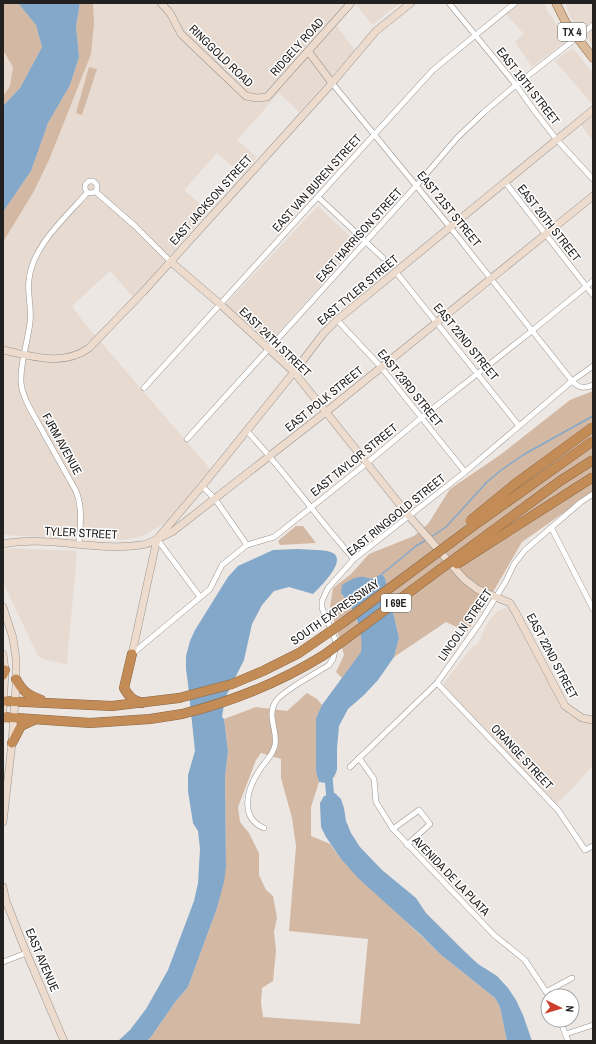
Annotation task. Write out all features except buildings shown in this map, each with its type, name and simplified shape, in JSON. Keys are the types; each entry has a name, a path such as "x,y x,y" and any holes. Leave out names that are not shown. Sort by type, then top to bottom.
{"highway":[{"path":"384,592 515,484 593,428"},
{"name":"SOUTH EXPRESSWAY","path":"3,704 14,701 112,706 179,698 232,684 280,663 299,653 329,633 478,523 593,441"},
{"name":"I 69E","path":"14,717 97,722 150,719 182,714 234,699 287,677 324,655 407,596 560,481 593,460"},
{"path":"407,596 593,477"},
{"path":"132,654 124,688 127,695 132,699 144,703"},
{"path":"16,678 19,686 29,696 54,704"},
{"path":"3,717 14,717"},
{"path":"12,743 21,726 35,719"}],"main road":[{"name":"TX 4","path":"556,3 566,23 576,38 593,58"}],"street":[{"name":"RINGGOLD ROAD","path":"161,3 170,13 182,34 202,56 246,96 257,98"},
{"name":"RIDGELY ROAD","path":"257,98 267,97 351,3"},
{"name":"EAST JACKSON STREET","path":"3,350 39,358 58,359 85,351 98,340 332,83 376,31 411,3"},
{"name":"EAST 19TH STREET","path":"449,3 476,34 557,140 593,179"},
{"name":"EAST VAN BUREN STREET","path":"144,388 433,70 515,3"},
{"name":"EAST HARRISON STREET","path":"187,439 416,186 457,138 483,113 516,85 593,25"},
{"name":"EAST 21ST STREET","path":"308,50 332,83 533,330 572,382"},
{"name":"EAST TYLER STREET","path":"156,539 202,486 323,334 337,320 593,110"},
{"path":"93,181 97,184 98,188 96,192 92,194 87,193 85,187 86,183 93,181"},
{"name":"EAST 20TH STREET","path":"505,182 593,295"},
{"name":"EAST 24TH STREET","path":"96,192 134,226 170,262 220,304 268,350 294,372 434,546"},
{"name":"FJRM AVENUE","path":"78,544 81,515 79,497 28,405 21,384 21,368 31,313 28,287 29,279 38,250 87,193"},
{"name":"EAST POLK STREET","path":"156,539 172,532 271,456 593,196"},
{"path":"318,197 383,258"},
{"name":"EAST 22ND STREET","path":"396,272 519,426"},
{"name":"EAST TAYLOR STREET","path":"132,654 210,589 222,565 248,545 274,537 312,508 421,418 593,281"},
{"name":"EAST 23RD STREET","path":"337,320 381,367 465,472"},
{"name":"EAST RINGGOLD STREET","path":"264,828 259,826 251,818 248,801 255,778 274,749 276,738 272,722 273,706 284,692 329,665 333,659 336,646 335,639 322,608 322,601 328,588 354,559 465,472 593,366"},
{"path":"572,382 578,387 585,388 593,385"},
{"path":"246,430 271,456 331,533 354,559"},
{"path":"202,486 215,499 248,545"},
{"name":"LINCOLN STREET","path":"350,767 437,683 497,597 514,564 525,550 551,527 593,494"},
{"path":"551,527 593,609"},
{"path":"156,539 200,597"},
{"path":"132,654 156,539"},
{"name":"TYLER STREET","path":"3,544 22,541 114,546 142,545 156,539"},
{"name":"EAST 22ND STREET","path":"434,546 464,579 477,589 510,603 565,706 582,718 593,720"},
{"path":"3,606 13,638 16,659 12,743 3,822"},
{"path":"3,654 3,704"},
{"name":"ORANGE STREET","path":"437,683 558,810 585,850 593,846"},
{"name":"AVENIDA DE LA PLATA","path":"359,758 374,779 376,802 393,829 494,935 525,960 543,988"},
{"path":"393,829 419,810 430,824 407,845"},
{"name":"EAST AVENUE","path":"3,887 6,901 26,953 64,1041"},
{"path":"3,962 26,953"},
{"path":"556,988 572,978"},
{"path":"566,1034 593,1025"},
{"path":"563,1028 568,1041"}],"shaded area":[{"path":"3,3 401,3 373,25 355,4 336,25 355,50 299,112 279,93 237,140 257,157 243,175 217,153 184,190 209,211 133,297 110,271 72,306 82,320 211,470 165,523 143,536 123,540 109,540 3,535"},
{"path":"3,3 18,3 36,25 42,47 20,88 3,106 3,96 10,86 13,67 3,50"},
{"path":"80,3 93,3 94,24 91,54 49,160 34,191 3,242 3,212 31,171 48,123 70,85 79,57 76,26"},
{"path":"519,3 545,3 546,8 567,41 532,67 515,42 524,34 506,14"},
{"path":"565,3 593,3 593,46 571,19"},
{"path":"573,48 593,73 593,105 555,61"},
{"path":"89,67 97,69 82,115 76,113"},
{"path":"593,116 593,141 581,125"},
{"path":"318,206 358,244 268,344 225,305"},
{"path":"593,391 593,492 522,542 486,604 467,632 446,622 394,657 399,638 385,578 382,574 373,579 363,577 341,593 349,605 357,622 363,646 361,653 342,678 336,672 344,655 330,606 333,588 351,574 369,554 414,536 428,524 450,489 500,455 570,400"},
{"path":"296,526 303,526 316,543 280,545 278,541"},
{"path":"11,548 77,551 67,664 45,660 38,656 3,582 3,550"},
{"path":"507,607 517,619 539,663 568,715 593,722 593,765 571,790 556,804 444,686 444,683 472,647 477,645 490,619 498,611"},
{"path":"307,693 317,699 322,705 316,718 316,772 319,782 311,807 311,836 330,844 341,859 440,954 495,998 500,1007 507,1041 147,1041 188,987 217,908 226,867 225,777 228,751 224,719 256,707 287,711","holes":["261,753 281,759 281,778 292,818 296,846 289,931 368,939 360,1024 263,1017 261,1003 262,988 273,981 276,951 274,932 277,918 273,896 266,890 259,875 259,853 249,833 240,822 238,807 256,760"]}],"water":[{"path":"18,3 80,3 76,26 79,57 70,85 48,123 31,171 3,212 3,106 20,88 42,47 36,25"},
{"path":"273,550 321,550 333,553 337,562 331,574 313,594 289,587 274,591 262,605 252,624 244,660 225,698 222,717 224,719 228,751 225,777 226,867 224,882 217,908 188,987 176,1001 151,1037 147,1041 118,1041 130,1030 146,1009 168,970 194,901 198,883 200,849 198,831 193,823 188,791 188,775 195,751 186,669 186,656 190,641 195,630 228,577 238,566"},
{"path":"382,574 385,578 399,638 394,657 378,680 348,709 339,726 337,770 334,777 326,783 319,782 316,772 316,718 322,705 361,652 362,644 354,613 341,593 342,585 358,577 377,579 377,576"},
{"path":"335,793 341,799 346,821 351,833 360,847 382,870 416,898 426,913 463,950 478,964 497,976 508,988 523,1015 532,1041 507,1041 500,1007 495,998 440,954 358,878 341,859 321,827 320,803 324,796"}],"waterway":[{"path":"431,537 446,527 487,482 500,471 523,455 593,416"},
{"path":"382,574 416,546 426,540"},
{"path":"328,772 331,804"}]}
